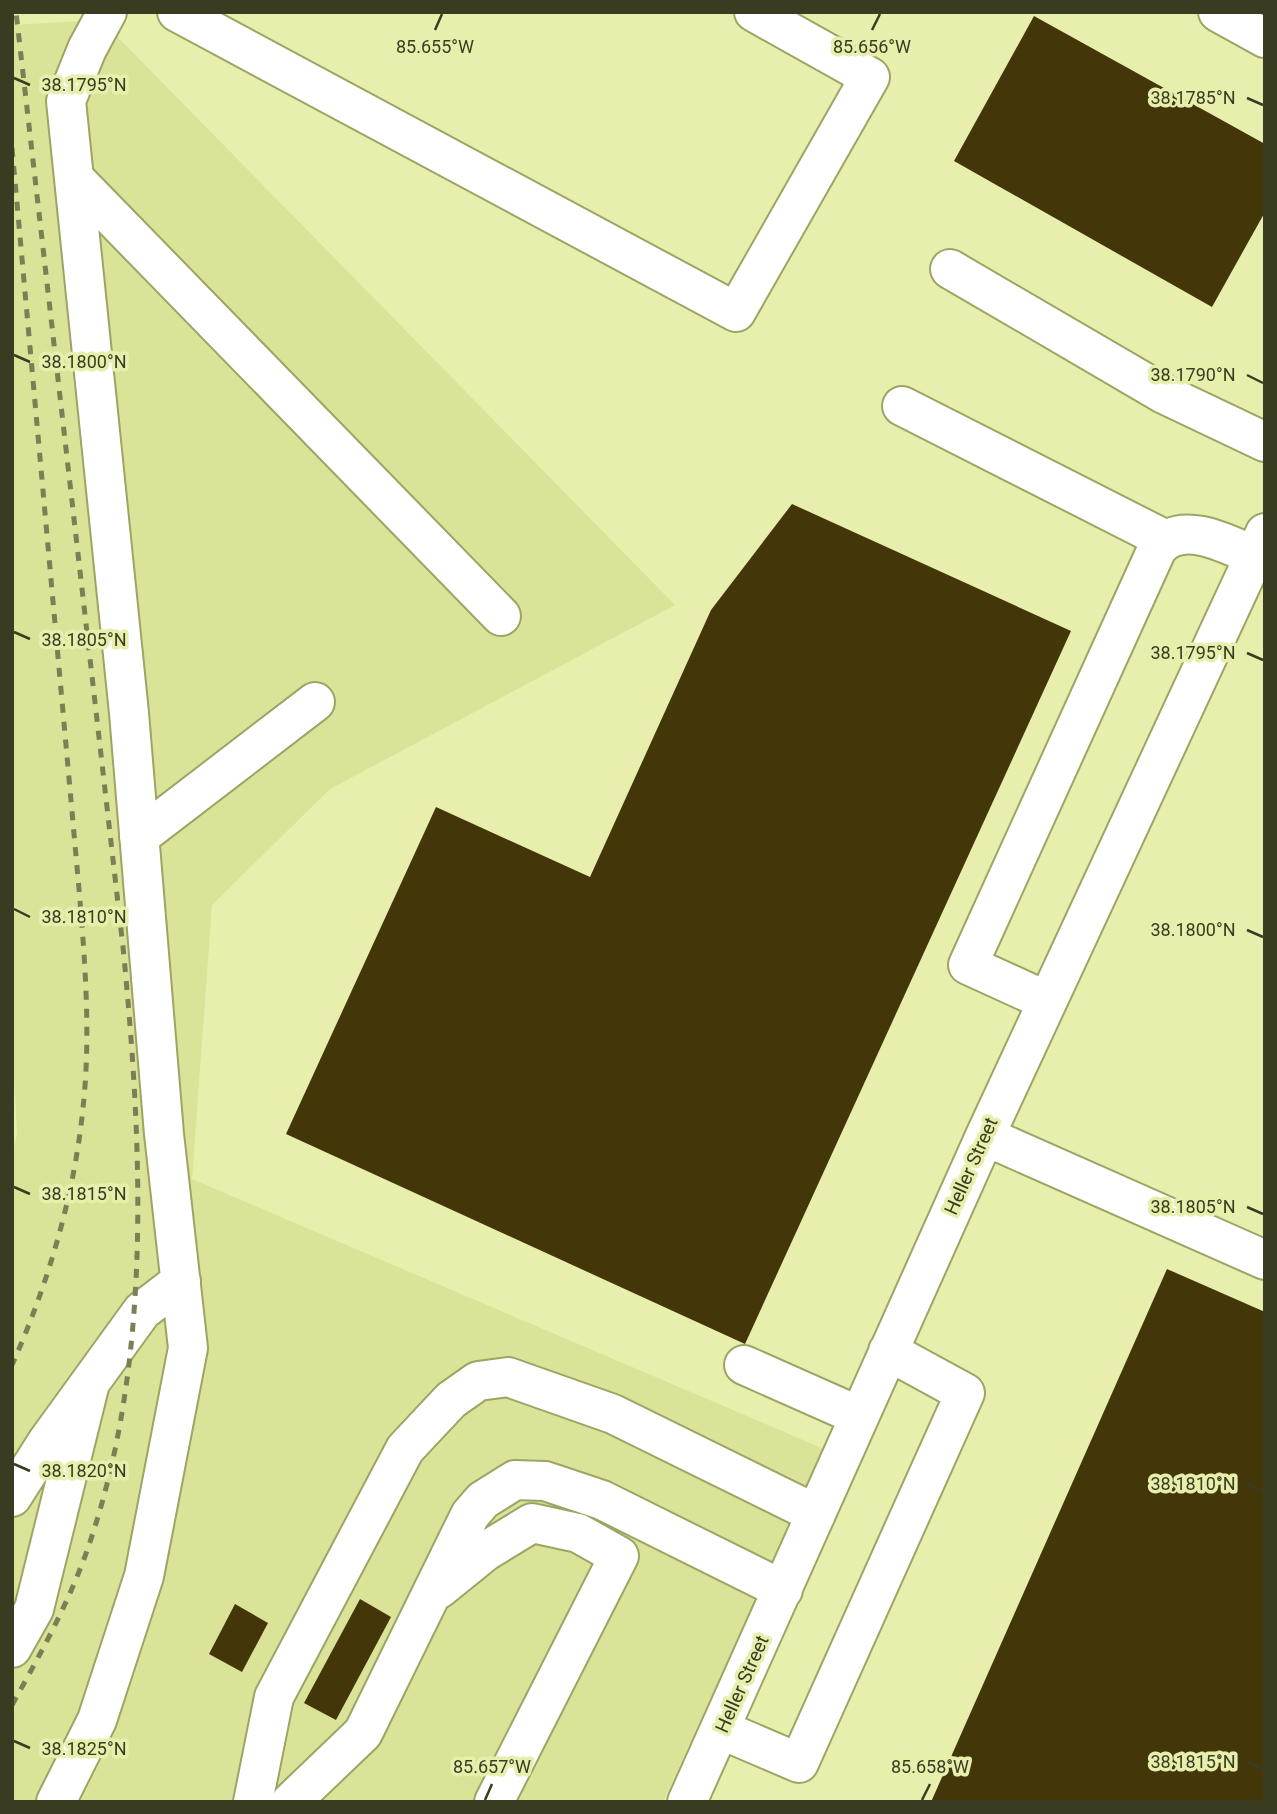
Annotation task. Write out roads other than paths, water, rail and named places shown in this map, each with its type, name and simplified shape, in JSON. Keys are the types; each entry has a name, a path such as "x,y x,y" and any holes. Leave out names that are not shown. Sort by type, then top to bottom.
{"street":[{"path":"56,1802 97,1720 144,1576 188,1348 164,1134 139,837 66,101 87,49 107,12"},
{"path":"177,12 737,312 870,77 754,12"},
{"path":"1218,12 1265,38"},
{"path":"74,178 501,616"},
{"path":"950,269 1164,394 1265,442"},
{"path":"902,406 1164,540"},
{"path":"1047,1001 968,965 1157,549 1164,540 1181,534 1260,545"},
{"name":"Heller Street","path":"687,1802 722,1730 985,1136 1260,545"},
{"path":"139,837 315,702"},
{"path":"985,1136 1265,1261"},
{"path":"12,1497 47,1442 142,1311 181,1281"},
{"path":"722,1730 799,1763 965,1392 888,1351"},
{"path":"744,1365 859,1416"},
{"path":"253,1802 274,1697 405,1449 451,1400 478,1381 508,1377 613,1414 816,1514"},
{"path":"12,1648 34,1609 90,1383"},
{"path":"291,1802 363,1733 470,1515 483,1500 515,1480 529,1478 563,1485 602,1500 783,1590"},
{"path":"430,1596 486,1551 532,1523 578,1533 619,1556 494,1802"}],"railway":[{"path":"12,1705 74,1584 90,1542 110,1471 124,1398 133,1323 138,1172 123,947 16,12"},
{"path":"12,148 79,889 87,1026 83,1108 66,1207 48,1272 12,1365"}]}
